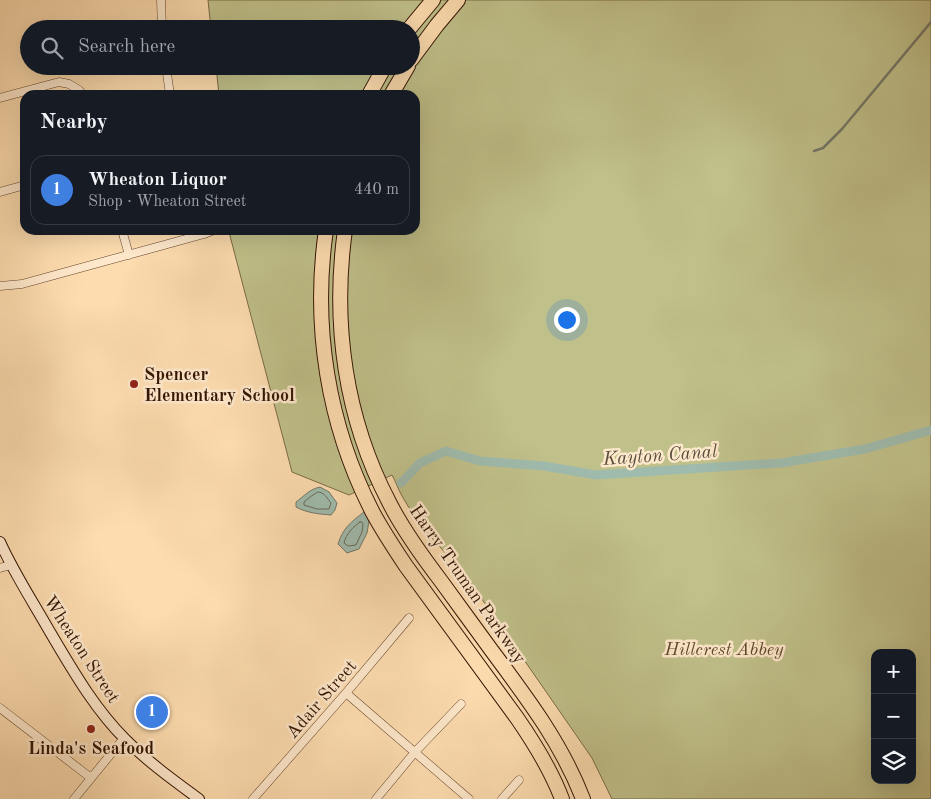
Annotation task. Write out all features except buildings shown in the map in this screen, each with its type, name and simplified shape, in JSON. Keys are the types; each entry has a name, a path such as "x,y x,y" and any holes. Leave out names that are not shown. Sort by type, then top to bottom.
{"highway":[{"path":"417,20 432,0"},
{"path":"420,48 458,0"},
{"path":"372,90 380,75"},
{"path":"394,90 403,75"},
{"path":"325,235 321,303 324,353 336,418 358,480 372,512 406,566 518,718 534,743 562,799"},
{"name":"Harry Truman Parkway","path":"344,235 340,287 342,335 348,381 355,413 373,466 389,502 403,527 550,733 566,760 583,799"}],"main road":[{"name":"Wheaton Street","path":"0,542 11,565 77,677 95,702 124,738 156,767 199,799"}],"street":[{"path":"161,0 162,20"},
{"path":"167,75 169,90"},
{"path":"31,90 59,82 69,84 78,90"},
{"path":"0,98 20,93"},
{"path":"0,192 20,186"},
{"path":"123,235 129,255"},
{"path":"0,286 22,284 197,235"},
{"path":"0,568 11,565"},
{"name":"Adair Street","path":"253,799 409,618"},
{"path":"346,693 469,799"},
{"path":"376,799 415,752 461,704"},
{"path":"0,708 91,778"},
{"path":"74,799 124,738"},
{"path":"502,799 519,780"}],"green space":[{"name":"Hillcrest Abbey","path":"208,0 931,0 931,799 612,799 592,758 461,569 414,516 392,475 349,495 292,472 230,235 420,235 420,90 218,90 217,75 420,75 420,20 210,20"}],"water":[{"path":"320,487 329,492 337,503 331,515 309,512 296,507 296,502 310,491"},
{"path":"364,512 369,521 367,533 359,549 347,553 338,544 340,538 348,526"}],"waterway":[{"path":"814,151 823,148 842,129 931,22"},
{"name":"Kayton Canal","path":"401,483 420,463 446,451 480,461 544,466 596,475 781,463 865,449 931,430"}],"place":[{"name":"Spencer Elementary School","path":"134,384"},
{"name":"Wheaton Liquor","path":"152,712"},
{"name":"Linda's Seafood","path":"91,729"}]}
